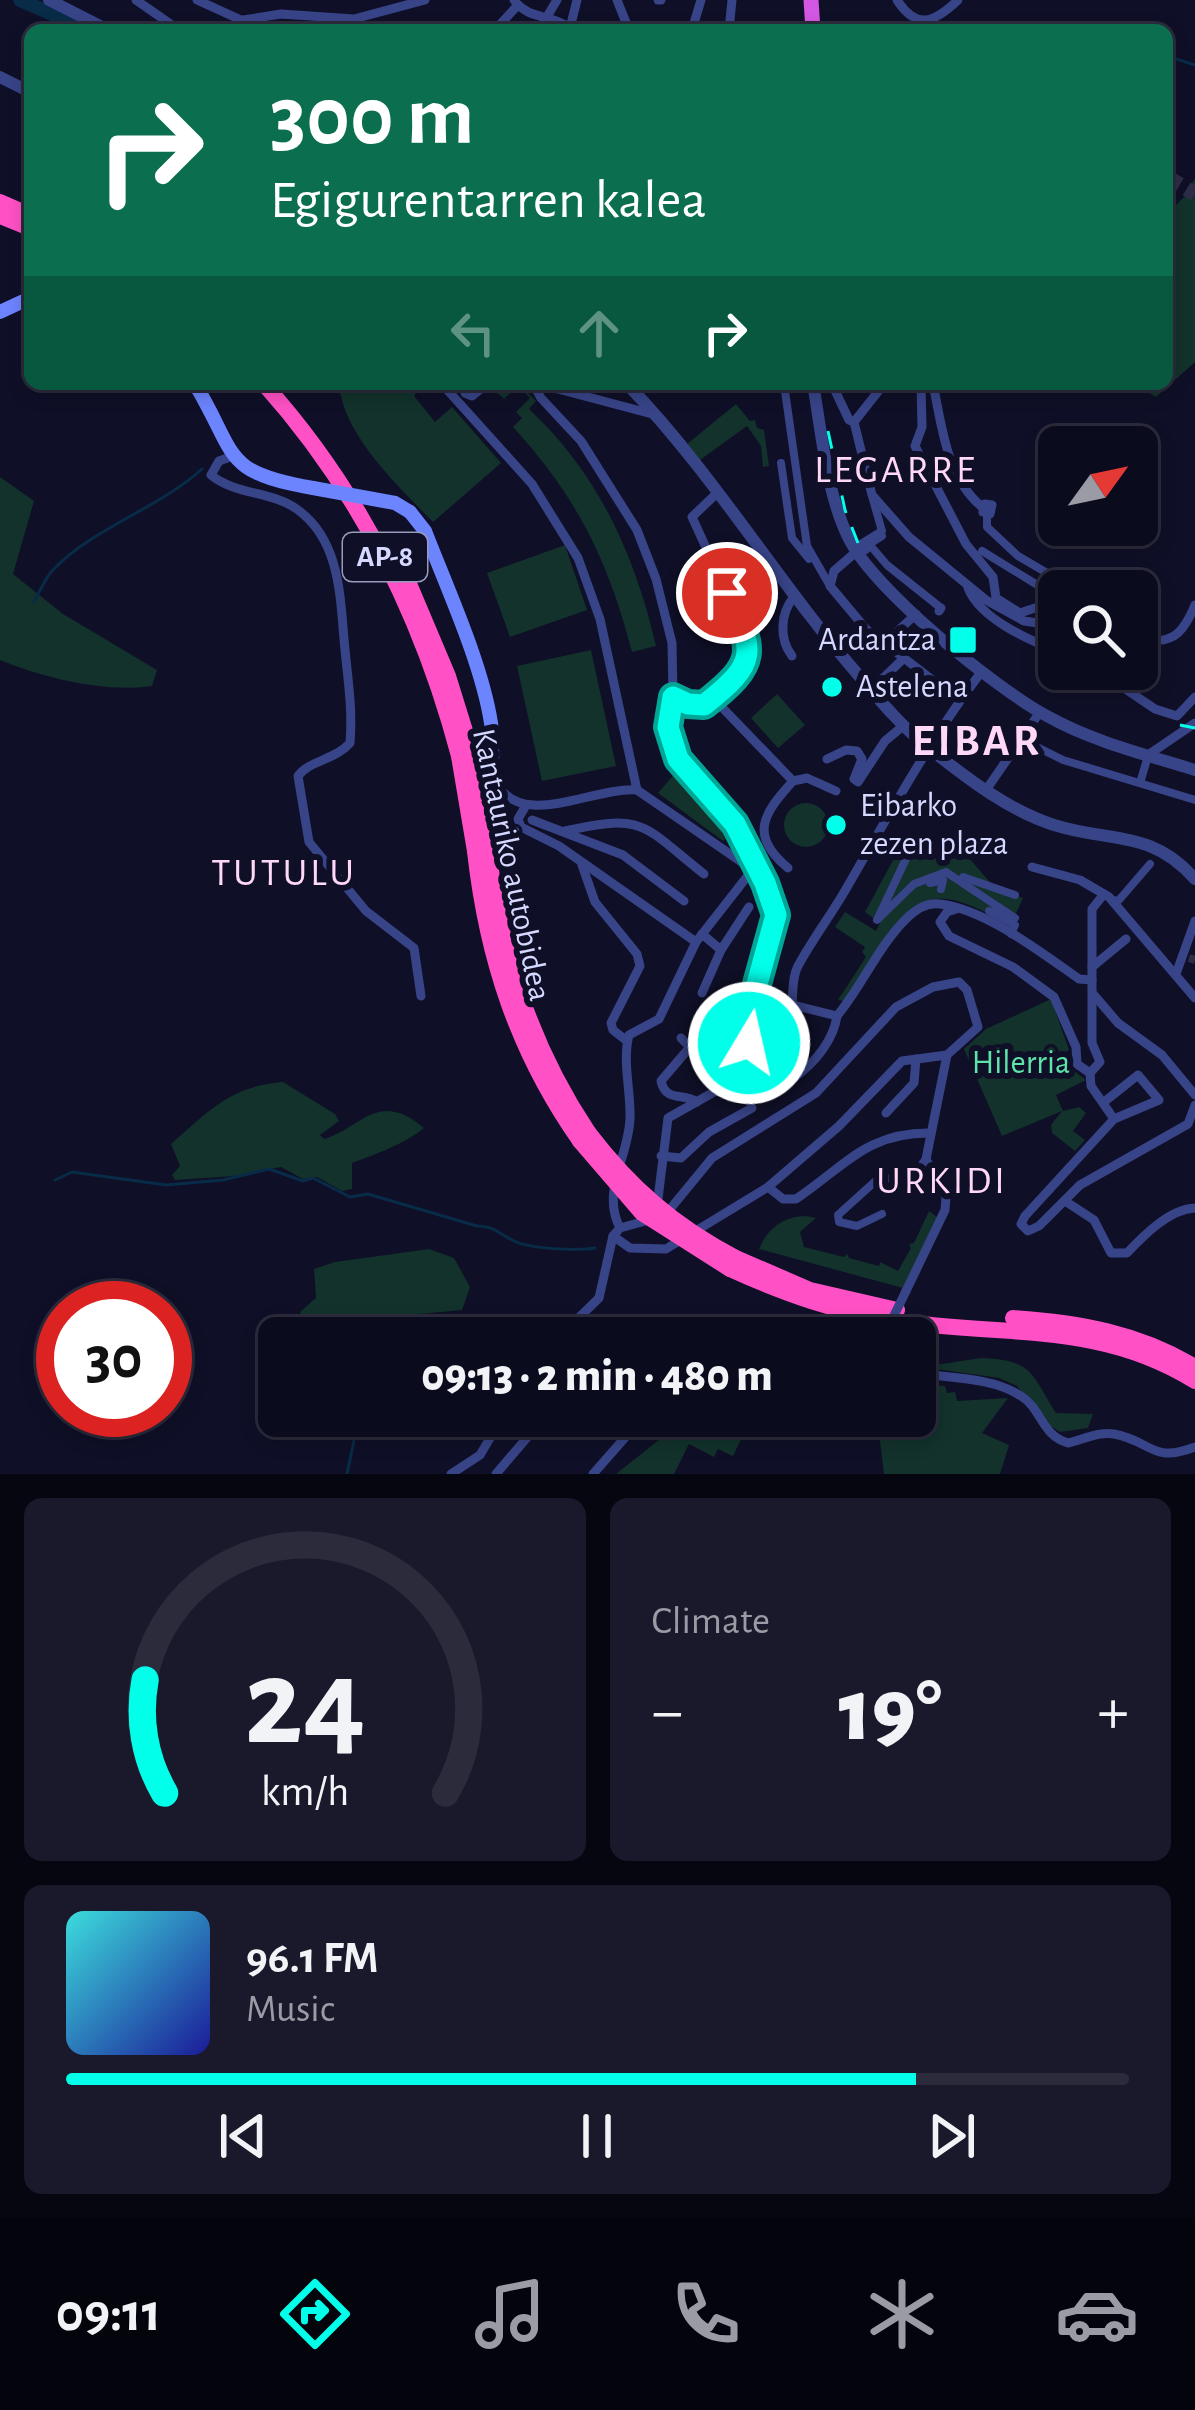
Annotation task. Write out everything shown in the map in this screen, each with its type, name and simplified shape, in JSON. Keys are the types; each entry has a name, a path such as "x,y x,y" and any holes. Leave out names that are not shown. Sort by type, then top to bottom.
{"highway":[{"name":"Kantauriko autobidea","path":"269,390 328,462 367,522 465,753"},
{"name":"Kantauriko autobidea","path":"283,390 348,473 398,559 436,643 517,994 584,1137 648,1202 677,1224 733,1263 805,1301 866,1316 1102,1342 1157,1360 1195,1381"},
{"name":"Kantauriko autobidea","path":"733,1263 838,1298 904,1311 1076,1323 1145,1343 1195,1367"}],"main road":[{"path":"199,390 233,456 253,473 395,503 410,512 425,531 493,729 494,780"}],"street":[{"path":"49,0 96,24"},
{"path":"136,0 170,24"},
{"path":"156,15 159,0"},
{"path":"197,0 252,24"},
{"path":"243,20 281,14 354,19 425,0"},
{"path":"542,24 557,0"},
{"path":"897,0 913,19 923,22 940,17 958,0"},
{"path":"515,3 527,14 562,24"},
{"path":"266,24 267,17"},
{"path":"540,390 604,475 644,547 672,643 668,727 678,759 735,824 776,915 738,1070"},
{"path":"550,406 551,395 562,390 657,416"},
{"path":"616,404 628,398 629,390"},
{"path":"634,390 794,597 903,726 1020,812 1154,857 1195,880"},
{"path":"785,390 794,477 814,565"},
{"path":"814,390 837,509 861,551 916,614 982,671 1040,712 1195,770"},
{"path":"835,390 854,422"},
{"path":"854,422 879,390"},
{"path":"921,390 922,427 915,446 952,519 989,570 1000,602 1023,614 1038,608"},
{"path":"934,390 941,440 970,495 985,511 986,526 1043,570"},
{"path":"463,391 477,418 532,484 578,557 595,598 637,790"},
{"path":"463,391 477,418"},
{"path":"854,422 881,536 869,544 887,566 940,610"},
{"path":"233,456 219,461 211,475 250,493 289,503 312,522 328,548 340,592 352,718 350,743 343,751 298,776 306,833 366,911 414,948 421,996"},
{"path":"781,463 791,538 884,644 960,700"},
{"path":"673,697 698,706 713,698 745,663 749,643 692,517 717,493"},
{"path":"872,495 901,528 968,587 1012,616 1038,622"},
{"path":"830,586 834,572 880,533"},
{"path":"982,551 1038,585"},
{"path":"968,587 976,603 1038,643"},
{"path":"792,656 786,648 783,619 794,597"},
{"path":"1158,642 1176,638 1185,629 1195,605"},
{"path":"884,644 916,614"},
{"path":"877,684 904,659"},
{"path":"657,1215 668,1118 722,1088 763,1051 777,1049 785,1041 794,972 893,803 982,671"},
{"path":"1128,690 1155,709 1177,716 1195,697"},
{"path":"713,698 793,781"},
{"path":"986,790 1040,712"},
{"path":"1140,783 1148,754 1195,723"},
{"path":"826,759 846,750 857,751 862,759 854,781 858,782 885,741 903,726"},
{"path":"1175,736 1177,764"},
{"path":"1022,740 1063,760 1195,800"},
{"path":"788,868 768,847 763,828 771,805 793,781 807,778 836,791"},
{"path":"455,793 494,780 525,823 721,950"},
{"path":"505,796 528,807 637,790 756,872"},
{"path":"525,823 528,807"},
{"path":"565,831 618,819 632,822 704,874"},
{"path":"525,823 565,831 623,855 684,901"},
{"path":"915,840 873,919 914,884 939,872 1015,895"},
{"path":"735,857 746,848"},
{"path":"1033,867 1080,880 1119,900 1154,857"},
{"path":"580,860 596,902 637,954 640,966 611,1023 627,1040"},
{"path":"616,1232 674,1208 723,1148 827,1083 896,1007 937,985 959,982 967,990 978,1027 947,1055 902,1061 839,1126 768,1187 667,1249 630,1248 616,1232 611,1211 611,1190 624,1161 630,1126 629,1034 659,1019 699,938 756,872"},
{"path":"950,873 1015,918 989,911 1015,925 1011,934"},
{"path":"929,883 944,880 940,889"},
{"path":"1108,897 1092,909 1092,1043 1100,1062 1090,1073 1091,1085 1114,1119"},
{"path":"1108,897 1195,998"},
{"path":"722,1088 736,1096 777,1089 812,1060 902,922 926,905 956,909 1011,934 1079,979 1092,980"},
{"path":"926,905 949,936 1013,967 1054,997 1076,1047 1077,1064 1090,1073"},
{"path":"701,993 748,907"},
{"path":"940,924 946,912 956,909"},
{"path":"1175,974 1187,957 1195,921"},
{"path":"1092,967 1126,939"},
{"path":"1094,995 1112,1016 1162,1055 1195,1095"},
{"path":"793,1005 837,1016"},
{"path":"1092,1030 1100,1020 1112,1016"},
{"path":"682,1038 690,1046 661,1082 674,1098 697,1102"},
{"path":"747,1039 763,1051"},
{"path":"882,1214 856,1226 839,1222 838,1215 873,1181 885,1177 909,1180 926,1160 947,1055"},
{"path":"886,1113 909,1091 917,1072 916,1059"},
{"path":"1104,1102 1138,1075 1159,1100 1114,1119 1021,1224 1028,1231 1080,1185 1192,1116"},
{"path":"909,1091 938,1099"},
{"path":"662,1156 681,1158 709,1132 752,1108"},
{"path":"1192,1116 1192,1136"},
{"path":"768,1187 784,1199 796,1199 866,1146 904,1132 931,1133"},
{"path":"894,1317 945,1210 946,1197 926,1160"},
{"path":"1065,1201 1094,1220 1111,1253 1127,1252 1174,1214 1195,1208"},
{"path":"580,1317 599,1298 616,1232"},
{"path":"936,1376 986,1383 1021,1396 1046,1432 1068,1443 1112,1433 1159,1454 1173,1455 1195,1447"},
{"path":"452,1474 480,1455 490,1437"},
{"path":"496,1474 527,1437"},
{"path":"592,1474 625,1437"}],"green space":[{"path":"1195,178 1195,362 1173,382 1173,208"},
{"path":"340,390 417,390 414,396 435,422 452,407 501,463 433,522 362,441"},
{"path":"522,390 536,401 529,409 575,460 611,517 637,580 656,646 632,652 588,531 555,479 513,427 522,418 516,412 530,398"},
{"path":"736,404 764,430 769,466 763,467 761,446 747,426 700,460 687,444"},
{"path":"0,477 34,501 13,574 63,614 157,670 152,686 75,682 0,660"},
{"path":"565,545 587,610 510,637 487,573"},
{"path":"591,650 616,766 542,781 517,666"},
{"path":"777,694 805,725 778,748 751,718"},
{"path":"677,771 732,833 723,841 658,793"},
{"path":"806,803 822,809 828,825 822,841 806,847 790,841 784,825 790,809"},
{"path":"904,840 937,843 955,851 969,858 994,887 1023,898 1011,924 953,900 918,905 843,1001 838,1000 866,957 865,947 835,927 845,912 876,931 880,923 865,912"},
{"name":"Hilerria","path":"1051,999 1069,1050 1064,1054 1070,1068 1086,1080 1056,1095 1063,1111 1079,1107 1086,1113 1073,1131 1085,1140 1075,1151 1052,1133 1051,1125 1062,1111 1002,1136 964,1049 986,1029"},
{"path":"283,1082 335,1114 339,1121 320,1135 324,1139 382,1111 408,1117 424,1128 352,1163 352,1189 342,1191 317,1177 303,1179 281,1167 175,1180 172,1175 180,1166 171,1144 234,1095"},
{"path":"929,1211 937,1217 903,1288 759,1249 782,1222 807,1216 816,1218 800,1232 804,1247 847,1254 879,1266 880,1262 898,1271"},
{"path":"429,1249 454,1258 470,1287 462,1310 389,1317 302,1317 300,1312 316,1298 314,1269"},
{"path":"981,1358 1012,1362 1029,1372 1056,1413 1093,1414 1088,1428 1060,1432 1017,1386 999,1378 936,1369 936,1365"},
{"path":"936,1385 955,1392 957,1401 1008,1398 982,1433 1009,1445 1000,1474 884,1474 880,1437 936,1437"},
{"path":"663,1437 742,1437 733,1456 718,1449 714,1457 689,1444 674,1474 616,1474"}],"waterway":[{"path":"20,0 75,24"},
{"path":"1173,58 1195,65"},
{"path":"34,602 50,573 69,555 202,469"},
{"path":"55,1180 72,1172 166,1185 223,1180 269,1169 303,1181 313,1178 350,1197 368,1194 488,1227 521,1244 595,1248"},
{"path":"347,1474 355,1437"}],"tunnel":[{"path":"1173,181 1195,194"},
{"path":"1189,958 1195,960"}],"railway":[{"path":"828,431 845,510 858,543"},
{"path":"1180,725 1195,728"}],"place":[{"name":"Ardantza","path":"963,640"},
{"name":"Astelena","path":"832,687"},
{"name":"Eibarko zezen plaza","path":"836,825"}],"district":[{"name":"LEGARRE","path":"896,470"},
{"name":"EIBAR","path":"977,741"},
{"name":"TUTULU","path":"284,873"},
{"name":"URKIDI","path":"942,1181"}],"route":[{"path":"727,593 748,637 745,663 704,705 673,697 668,727 678,759 735,824 772,898 775,931 746,1024 749,1043"}]}
